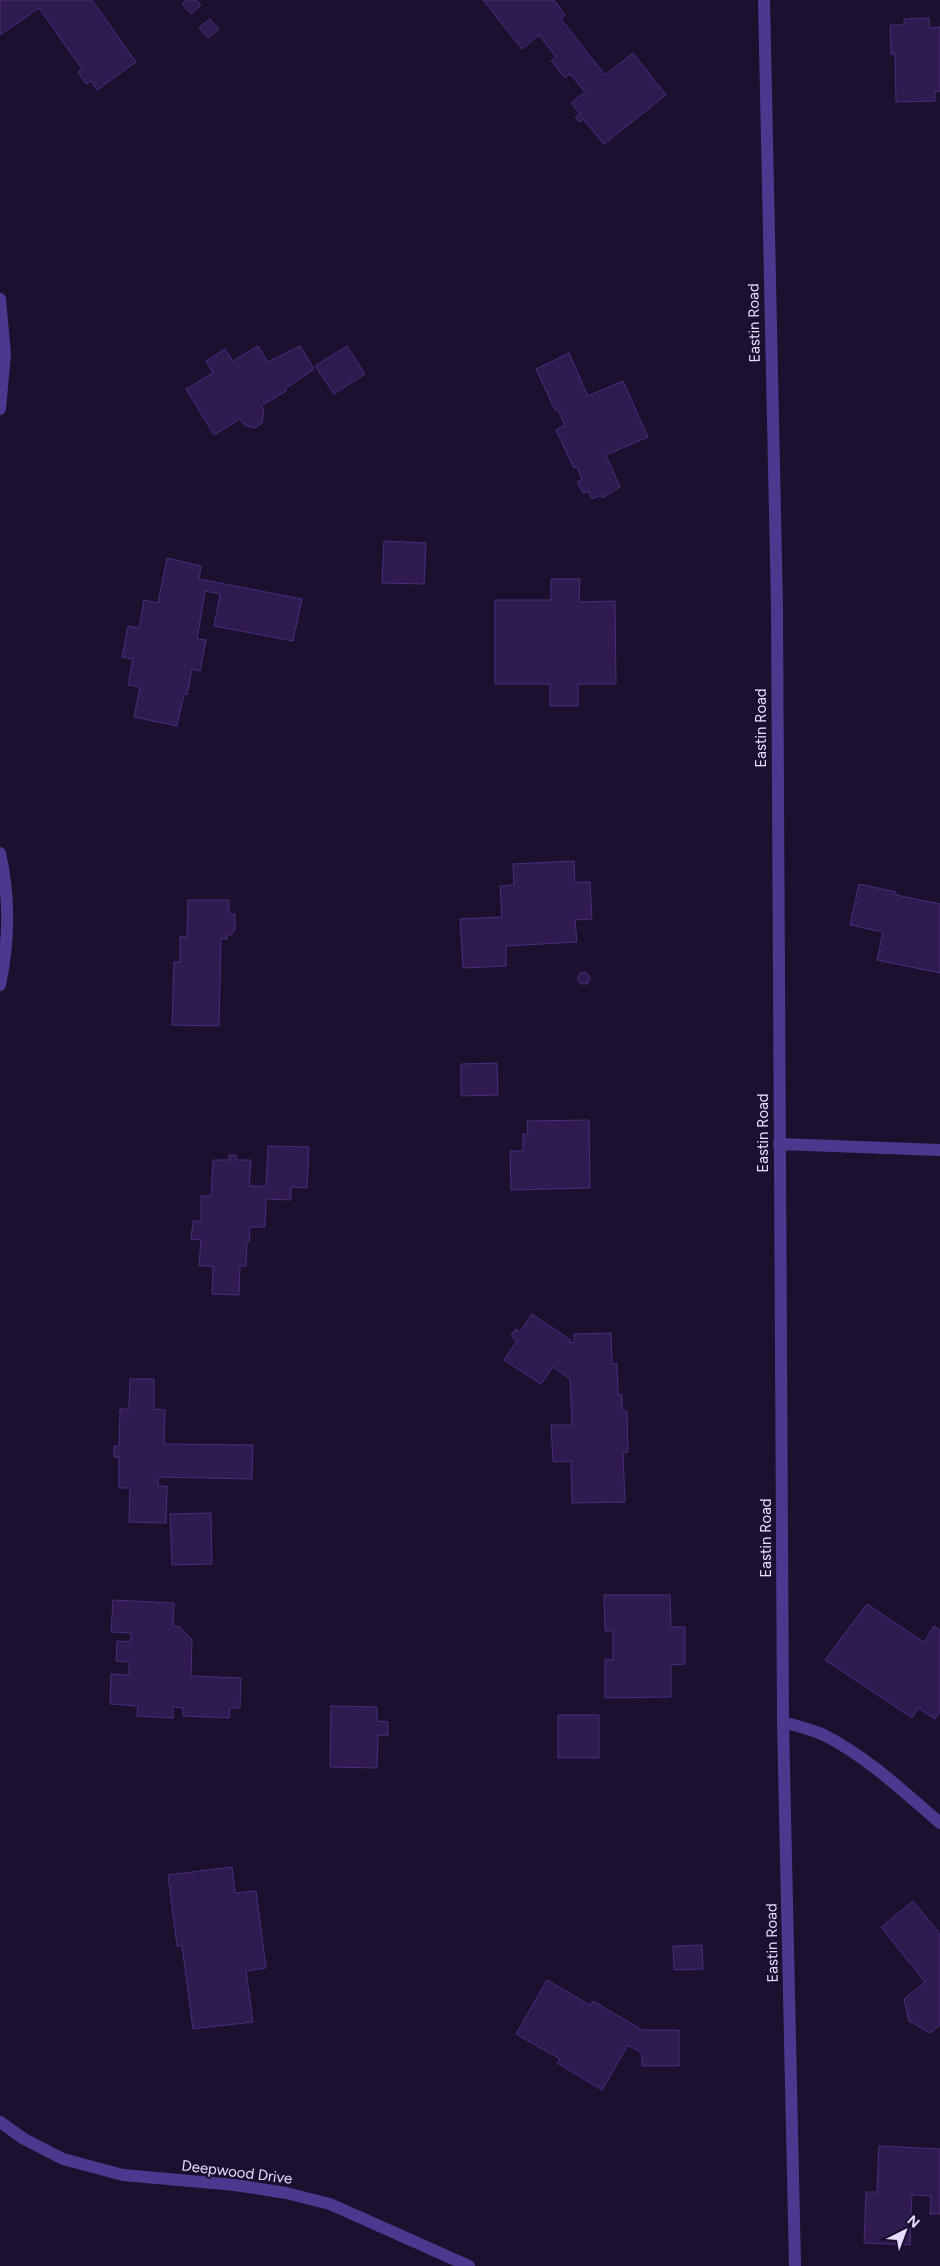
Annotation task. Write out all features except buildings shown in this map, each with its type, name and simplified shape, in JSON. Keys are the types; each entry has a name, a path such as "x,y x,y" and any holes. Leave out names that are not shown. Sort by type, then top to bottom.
{"street":[{"name":"Eastin Road","path":"764,0 777,607 784,1722 795,2266"},
{"path":"0,299 5,354 0,409"},
{"path":"0,853 4,874 7,914 5,959 0,985"},
{"path":"779,1144 940,1150"},
{"path":"784,1722 822,1734 853,1752 881,1772 940,1823"},
{"name":"Deepwood Drive","path":"0,2122 24,2138 63,2159 124,2175 235,2185 286,2193 330,2204 469,2266"}]}
